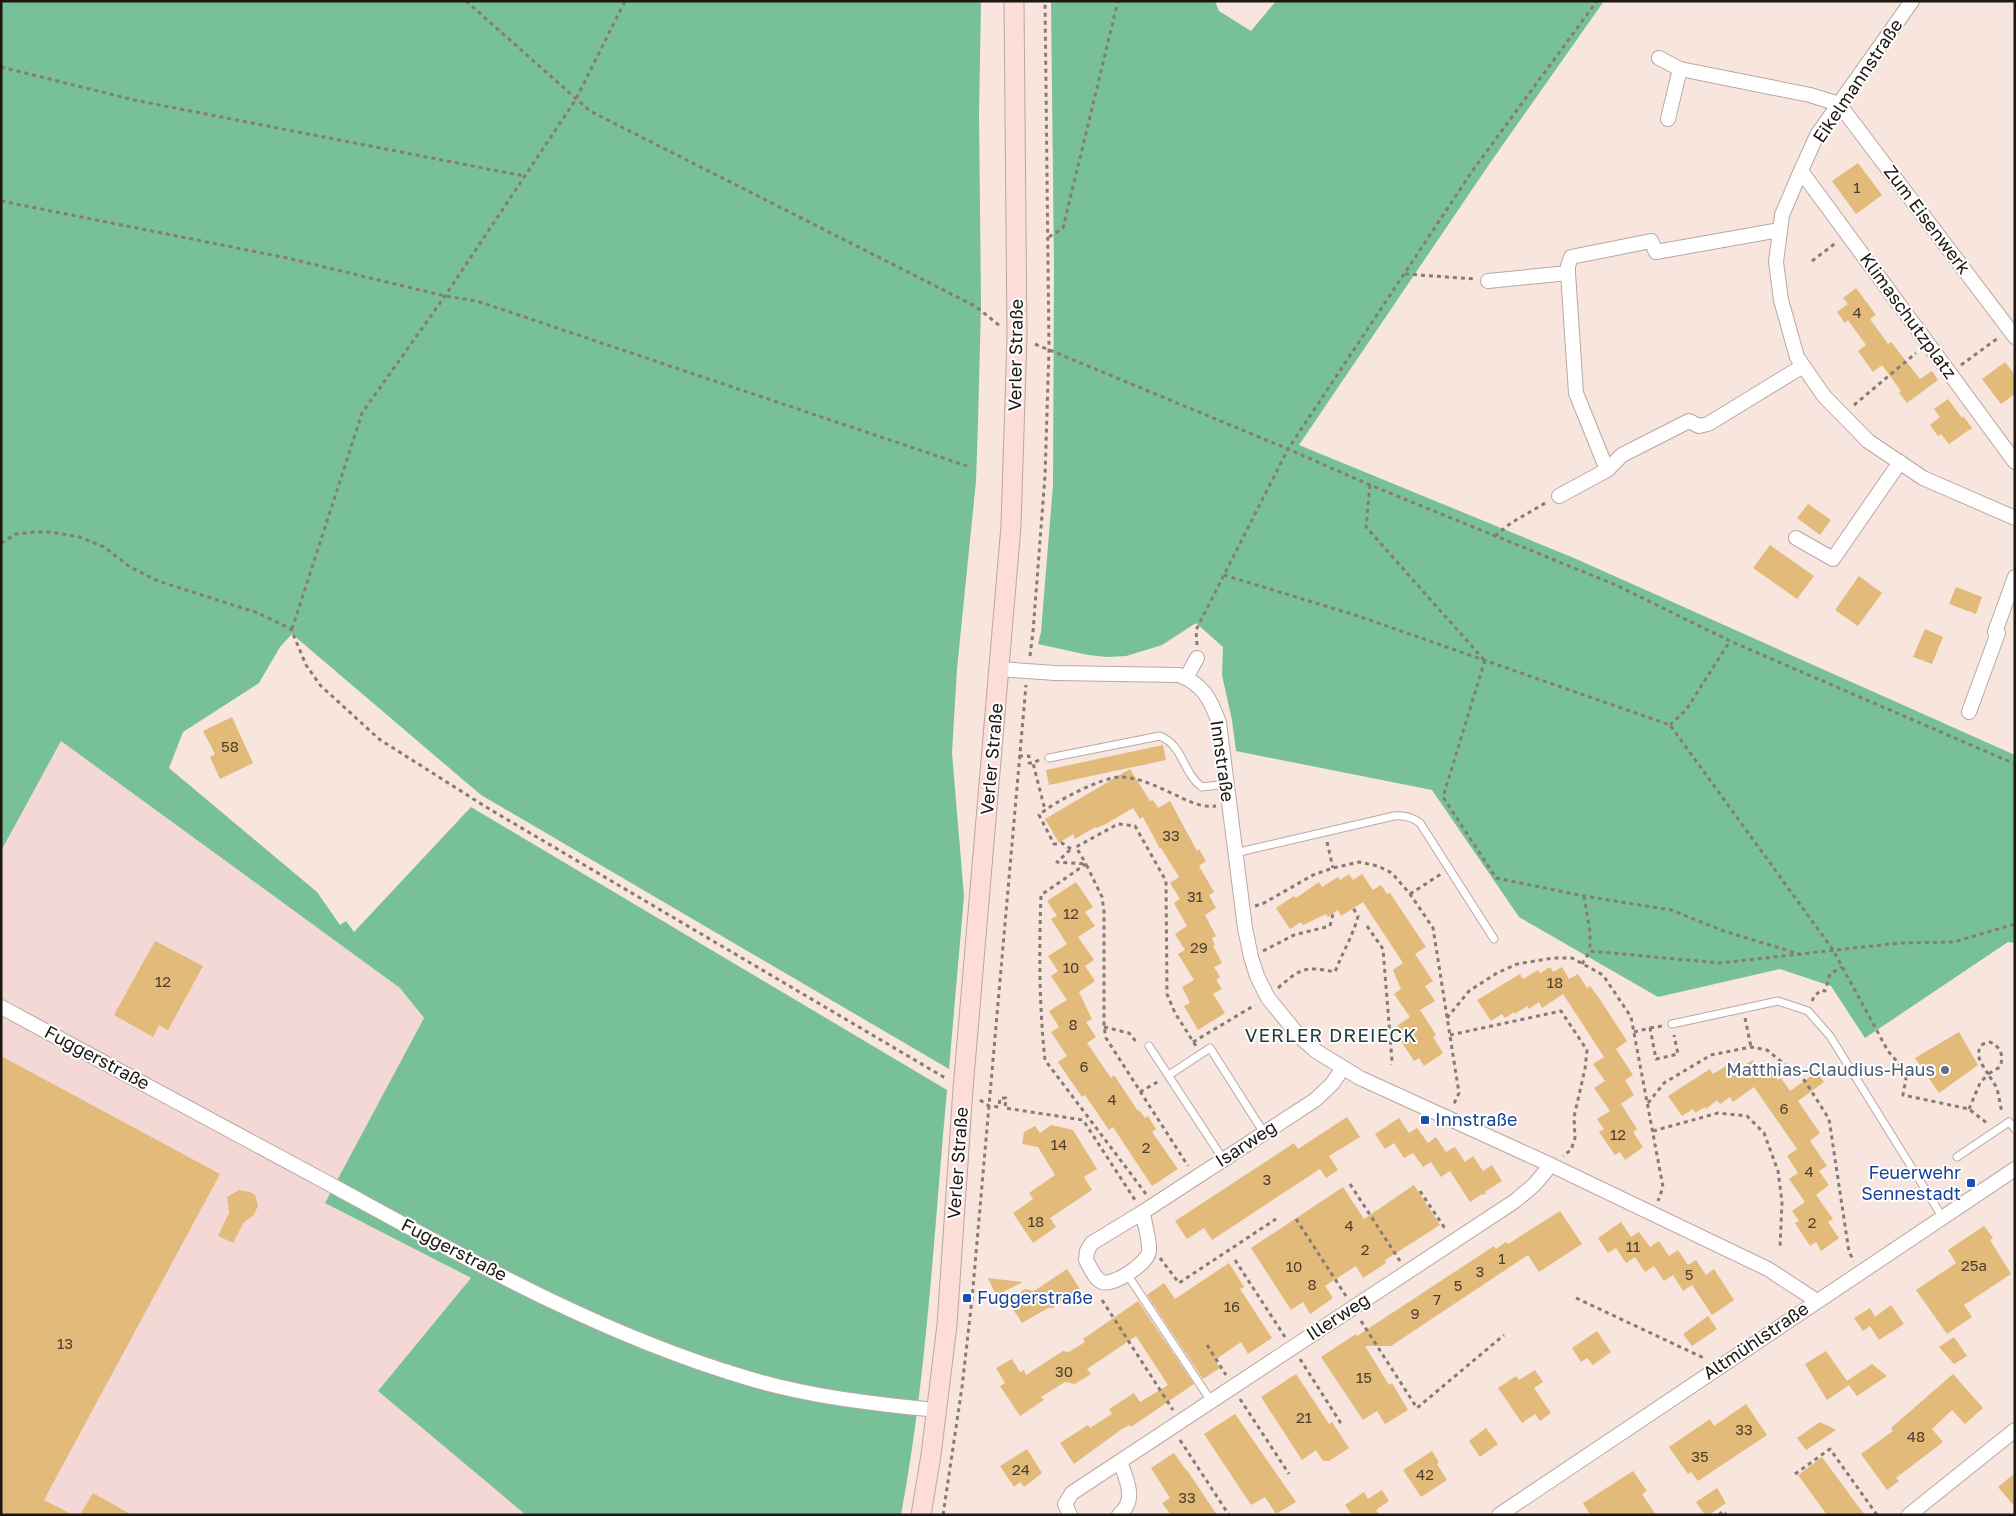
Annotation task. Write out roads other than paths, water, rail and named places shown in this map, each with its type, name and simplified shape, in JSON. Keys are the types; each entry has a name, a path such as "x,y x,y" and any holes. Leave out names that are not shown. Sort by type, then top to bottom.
{"main road":[{"name":"Verler Straße","path":"921,1515 937,1410 947,1325 963,1089 1011,526 1017,337 1014,1"}],"street":[{"name":"Eikelmannstraße","path":"1912,1 1818,135 1801,171 1782,215 1776,262 1781,300 1797,357 1824,396 1868,441 1923,478 2015,518"},
{"path":"1659,58 1680,69 1810,95 1839,104"},
{"path":"1668,119 1680,69"},
{"name":"Zum Eisenwerk","path":"1839,104 2012,334"},
{"name":"Klimaschutzplatz","path":"1801,171 2015,462"},
{"path":"1607,470 1576,393 1568,273 1568,266 1572,257 1651,241 1656,252 1780,230"},
{"path":"1488,280 1568,273"},
{"path":"1559,496 1607,470 1622,456 1689,421 1699,426 1708,424 1804,366"},
{"path":"1796,538 1833,559 1900,462"},
{"path":"1969,712 1998,633 1995,632 2015,577"},
{"path":"999,669 1166,674 1186,678 1197,658"},
{"name":"Innstraße","path":"1186,678 1200,688 1212,703 1219,723 1242,907 1251,957 1257,976 1268,998 1299,1036 1316,1051 1343,1068 1768,1269 1817,1301"},
{"name":"Fuggerstraße","path":"1,1007 412,1229 577,1314 638,1340 745,1378 838,1398 937,1410"},
{"name":"Isarweg","path":"1143,1212 1149,1252 1145,1260 1116,1281 1107,1283 1099,1281 1086,1260 1087,1251 1092,1243 1315,1100 1332,1084 1343,1068"},
{"name":"Illerweg","path":"1070,1515 1065,1504 1072,1493 1515,1201 1534,1185 1551,1165"},
{"name":"Altmühlstraße","path":"1499,1515 2015,1169"},
{"path":"1909,1515 2015,1430"},
{"path":"1119,1515 1126,1509 1129,1502 1126,1478 1120,1462"}],"lane":[{"path":"1049,758 1160,736 1168,740 1179,752 1194,781 1202,787 1226,784"},
{"path":"1235,853 1394,816 1414,819 1420,823 1494,939"},
{"path":"1672,1024 1778,1001 1808,1011 1830,1036 1943,1218"},
{"path":"1149,1046 1223,1159"},
{"path":"1169,1075 1210,1048 1264,1132"},
{"path":"1957,1156 2009,1122 2015,1129"},
{"path":"1126,1274 1211,1401"}],"place":[{"name":"Matthias-Claudius-Haus","path":"1945,1070"},
{"name":"Innstraße","path":"1425,1120"},
{"name":"Feuerwehr Sennestadt","path":"1971,1183"},
{"name":"Fuggerstraße","path":"967,1298"}],"district":[{"name":"VERLER DREIECK","path":"1331,1035"}]}
